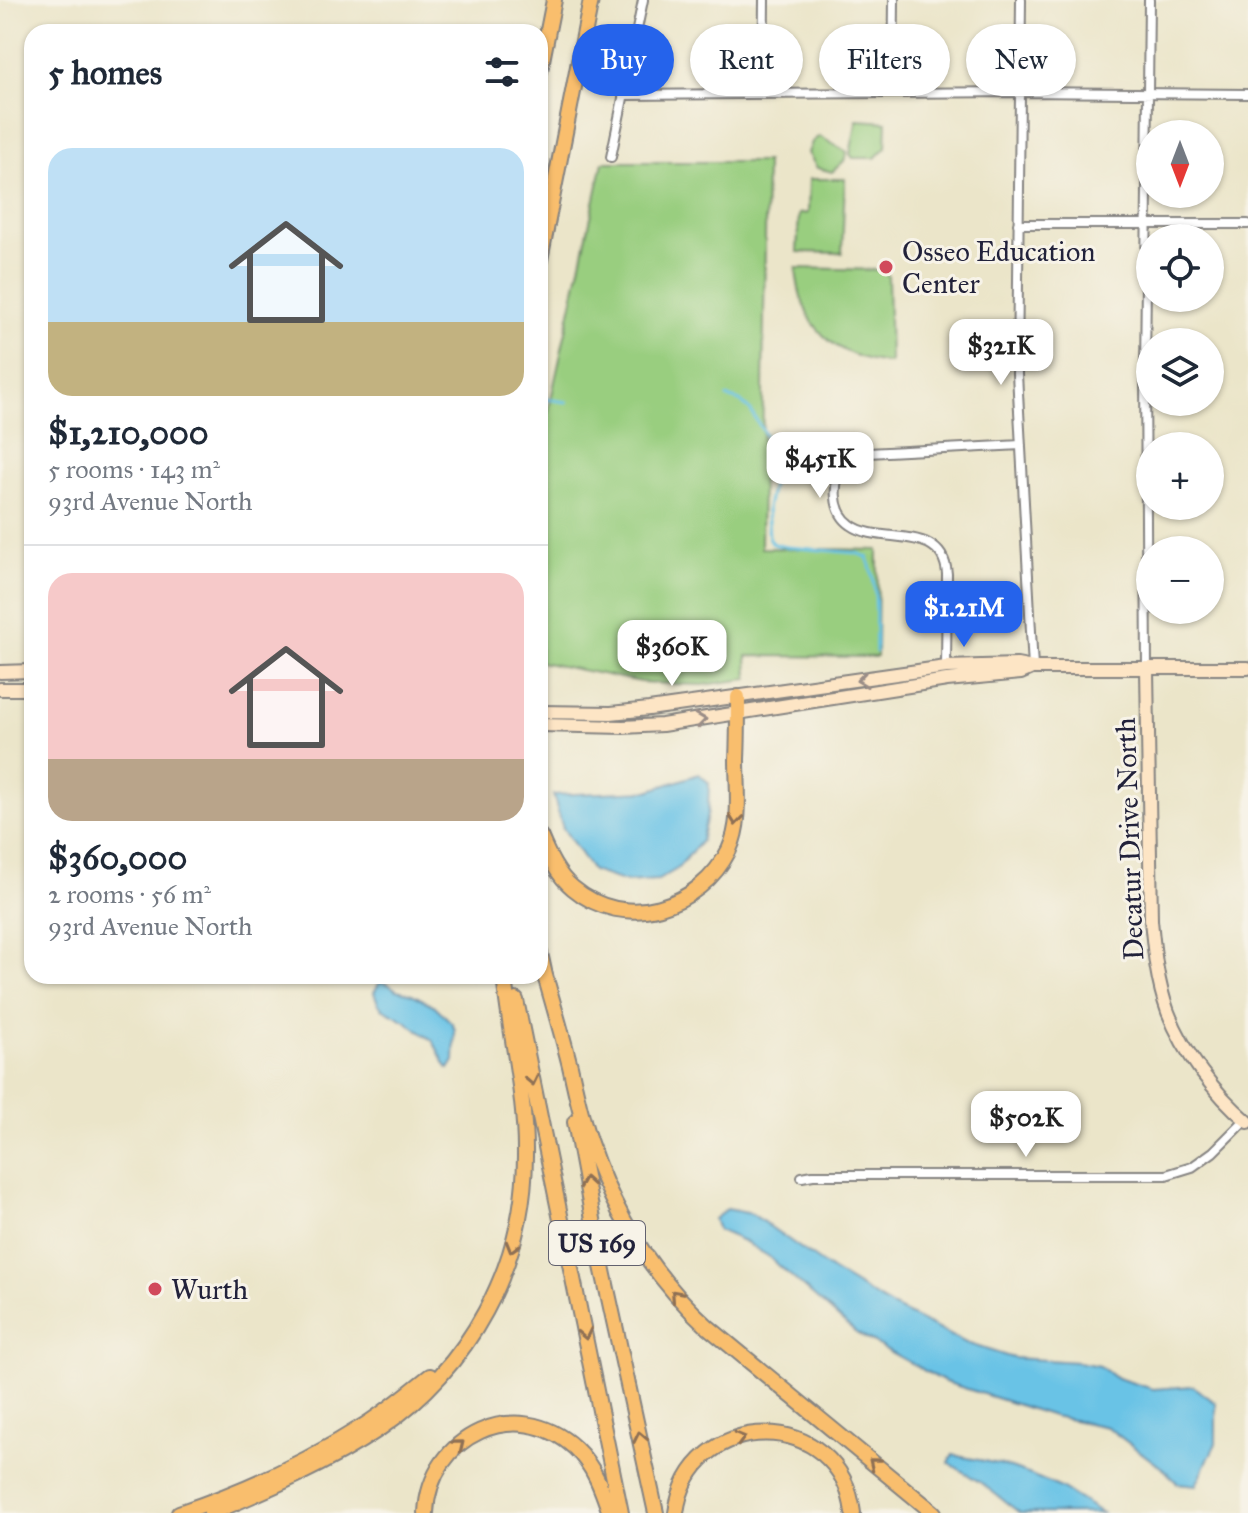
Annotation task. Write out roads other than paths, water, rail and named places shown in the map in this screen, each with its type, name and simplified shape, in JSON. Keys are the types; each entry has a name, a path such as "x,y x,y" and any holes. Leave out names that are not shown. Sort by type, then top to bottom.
{"highway":[{"path":"548,30 554,0"},
{"path":"548,219 591,0"},
{"path":"548,852 559,873 574,889 607,907 645,911 672,905 695,891 715,873 735,834 738,697"},
{"path":"211,1513 283,1482 362,1440 390,1421 419,1398 454,1360 480,1324 496,1292 515,1238 525,1177 525,1132 505,984"},
{"name":"US 169","path":"513,984 621,1513"},
{"name":"US 169","path":"546,984 600,1257 656,1513"},
{"path":"547,984 583,1122 597,1162 629,1230 662,1279 708,1327 934,1513"},
{"path":"179,1513 259,1481 339,1441 454,1360"},
{"path":"426,1513 431,1483 452,1450 475,1433 507,1424 547,1430 577,1449 594,1471 610,1513"},
{"path":"676,1513 685,1482 707,1454 729,1441 763,1433 794,1438 824,1456 840,1474 853,1513"}],"street":[{"path":"638,24 643,0"},
{"path":"764,0 764,24"},
{"path":"894,0 894,24"},
{"path":"1021,0 1021,24"},
{"path":"1146,224 1149,0"},
{"path":"1076,92 1248,94"},
{"path":"611,157 624,96"},
{"path":"1020,96 1017,374 1033,668"},
{"path":"1018,224 1136,224"},
{"path":"1224,224 1248,224"},
{"path":"1145,312 1147,669"},
{"path":"946,667 947,574 942,556 926,542 864,531 847,522 837,506 838,475 851,460 868,453 1021,445"},
{"path":"548,718 624,712 946,667 1248,668"},
{"path":"548,720 575,727 649,726 947,680 1021,673 1033,668"},
{"name":"Decatur Drive North","path":"1147,669 1151,920 1161,985 1168,1011 1183,1043 1220,1095 1247,1121"},
{"path":"0,672 24,671"},
{"path":"0,689 24,689"},
{"path":"802,1177 1166,1175 1192,1167 1247,1121"}],"water":[{"path":"699,774 709,783 708,811 701,841 677,869 658,880 626,882 592,871 563,828 553,795 648,791"},
{"path":"379,984 388,984 435,1006 452,1023 455,1030 454,1061 449,1069 433,1041 382,1008 374,992"},
{"path":"727,1209 752,1214 833,1271 891,1306 966,1343 1013,1358 1100,1366 1114,1377 1153,1389 1193,1386 1216,1403 1216,1443 1196,1485 1177,1483 1166,1471 1107,1427 1053,1416 945,1382 856,1333 768,1256 718,1230 714,1219"},
{"path":"953,1455 999,1464 1031,1475 1061,1488 1102,1513 1020,1513 949,1463"}],"waterway":[{"path":"727,397 740,401 751,411 768,440 774,459 767,508 769,539 774,544 787,547 856,553 867,557 875,592 876,652"},
{"path":"548,399 567,402"}],"place":[{"name":"Osseo Education Center","path":"886,267"},
{"name":"Wurth","path":"155,1289"}]}
